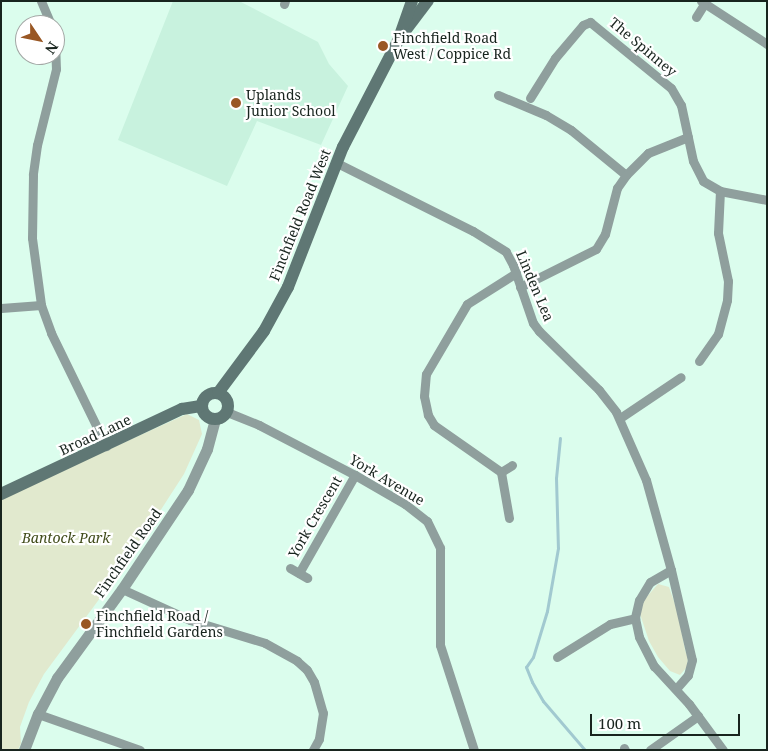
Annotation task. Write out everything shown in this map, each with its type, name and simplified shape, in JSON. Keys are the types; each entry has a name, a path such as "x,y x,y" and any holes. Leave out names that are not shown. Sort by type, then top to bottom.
{"main road":[{"name":"Finchfield Road West","path":"218,393 260,337 288,287 337,162 398,40 412,1"},
{"name":"Finchfield Road West","path":"398,40 428,1"},
{"path":"218,393 227,400 227,412 222,418 215,420 207,417 201,406 206,395 218,393"},
{"name":"Broad Lane","path":"1,494 182,409 201,406"}],"street":[{"path":"41,1 47,15"},
{"path":"696,17 702,2 767,44"},
{"name":"The Spinney","path":"530,98 555,58 582,25 590,22 671,88 681,105 699,176 708,185 720,191 767,200"},
{"path":"56,65 37,145 31,200 32,238 41,305 62,359 106,446"},
{"path":"498,95 546,115 571,130 626,175"},
{"path":"520,287 596,249 605,234 617,188 626,175 648,153 688,137"},
{"name":"Linden Lea","path":"337,162 492,241 510,257 520,287 539,331 599,390 620,418 646,480 671,570 692,660 688,675 676,689"},
{"path":"699,361 718,334 728,300 728,281 718,232 720,191"},
{"path":"508,518 501,472 434,425 428,415 424,396 426,374 466,304 516,273"},
{"path":"1,308 41,305"},
{"path":"620,418 681,377"},
{"name":"York Avenue","path":"227,412 271,431 355,475 422,516 438,539 440,548 438,628 440,645 474,750"},
{"name":"Finchfield Road","path":"24,750 38,714 57,678 122,589 188,490 208,450 215,420"},
{"path":"501,472 512,465"},
{"name":"York Crescent","path":"290,568 303,576 355,475"},
{"path":"671,570 658,576 643,590 634,618 639,637 654,666 676,689 723,750"},
{"path":"122,589 190,620 265,643 297,661 307,670 314,682 323,713 319,739 313,750"},
{"path":"558,657 610,624 634,618"},
{"path":"38,714 140,750"},
{"path":"650,750 698,716"}],"shaded area":[{"name":"Uplands Junior School","path":"173,1 239,1 318,42 329,64 348,86 321,145 257,121 227,186 118,140"}],"green space":[{"name":"Bantock Park","path":"187,414 199,420 202,434 184,474 131,556 44,674 29,702 20,727 21,743 18,750 1,750 1,498"},
{"path":"658,584 669,587 678,613 688,658 687,667 680,675 670,671 658,657 649,641 640,614 644,600"}],"waterway":[{"path":"560,438 556,478 558,548 547,611 533,657 526,667 543,701 585,750"}],"place":[{"name":"Finchfield Road West / Coppice Rd","path":"383,46"},
{"name":"Uplands Junior School","path":"236,103"},
{"name":"Finchfield Road / Finchfield Gardens","path":"86,624"}]}
